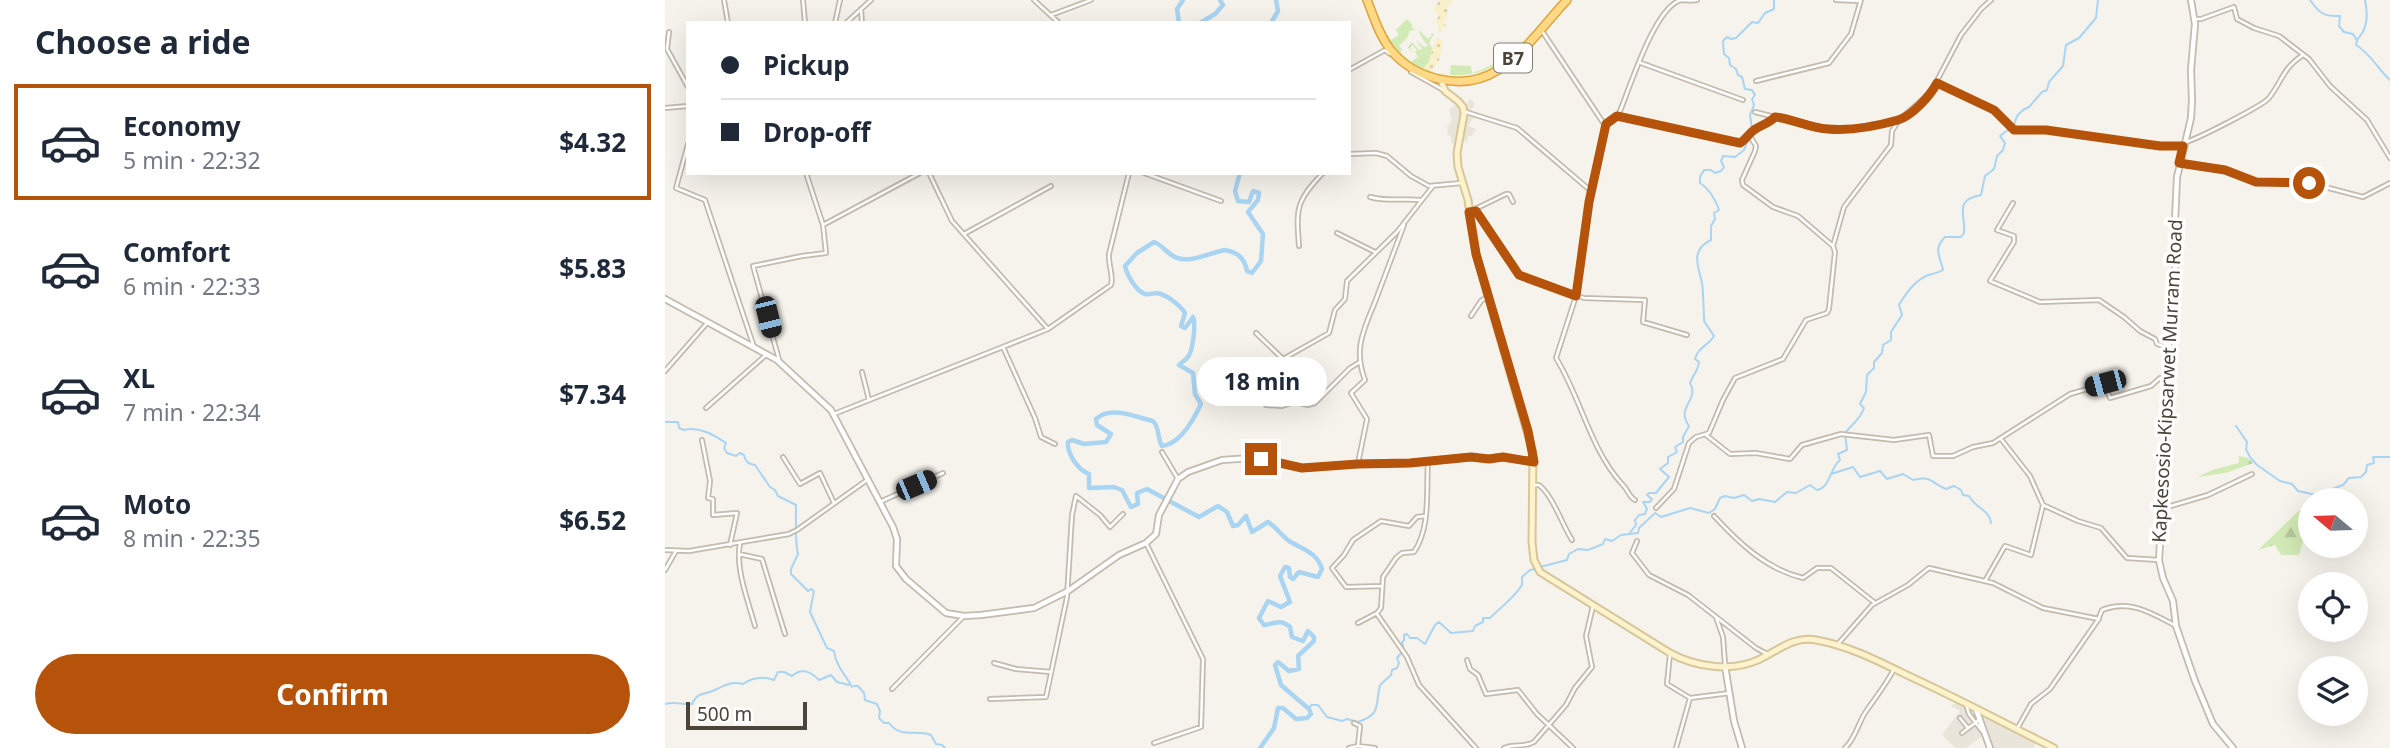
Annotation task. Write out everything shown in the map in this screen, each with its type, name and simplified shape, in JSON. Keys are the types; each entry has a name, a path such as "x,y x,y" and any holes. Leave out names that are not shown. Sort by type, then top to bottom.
{"highway":[{"name":"B7","path":"1367,0 1382,37 1397,57 1422,74 1441,80 1465,80 1494,72 1519,52 1567,0"}],"main road":[{"path":"1441,80 1445,92 1459,102 1464,114 1457,153 1462,183 1472,211 1476,254 1528,431 1534,462 1532,541 1538,568 1670,653 1694,663 1745,665 1796,640 1816,640 1837,645 1894,669 2054,748"}],"street":[{"path":"724,0 728,21"},
{"path":"803,0 805,21"},
{"path":"835,21 840,0"},
{"path":"848,21 871,0"},
{"path":"1034,0 1057,21"},
{"path":"1051,15 1091,0"},
{"path":"1635,500 1608,468 1572,386 1556,358 1576,296 1591,192 1606,124 1618,116 1655,26 1670,8 1682,0 1697,0"},
{"path":"1756,81 1829,63 1851,34 1861,0 1836,0"},
{"path":"1981,0 1990,1"},
{"name":"Kapkesosio-Kipsarwet Murram Road","path":"2191,0 2195,19 2191,70 2192,111 2179,163 2175,215 2176,258 2167,380 2167,439 2159,560 2173,601 2176,626 2212,721 2233,748"},
{"path":"1833,246 1844,207 1891,145 1891,132 1899,120 1931,92 1960,36 1990,1"},
{"path":"2195,19 2234,7 2237,19 2279,36 2314,64 2330,86 2367,120 2390,158"},
{"path":"861,9 862,21"},
{"path":"1541,29 1606,124"},
{"path":"669,32 667,49 686,83"},
{"path":"1351,69 1385,50 1413,73 1445,92"},
{"path":"1937,83 1994,110 2014,130 2046,130 2160,146 2183,144 2267,100 2283,73 2303,55"},
{"path":"1639,62 1743,100"},
{"path":"665,108 686,106"},
{"path":"1464,114 1471,112 1517,128 1591,192"},
{"path":"1755,112 1831,130 1899,120"},
{"path":"1618,116 1732,142 1742,142 1753,131 1765,126 1775,117"},
{"path":"1656,508 1674,489 1689,443 1696,437 1709,433 1735,377 1781,360 1786,356 1806,320 1828,312 1836,255 1833,246 1798,216 1773,207 1743,185 1742,180 1756,148 1750,136"},
{"path":"686,151 676,187 705,201 754,347"},
{"path":"1351,154 1376,153 1387,156 1423,184 1433,186 1462,183"},
{"path":"2179,163 2225,170 2256,182 2287,184 2302,181 2363,197 2390,183"},
{"path":"780,363 752,267 826,253 823,225 807,175"},
{"path":"823,225 916,175"},
{"path":"930,175 950,219 1048,329"},
{"path":"834,414 1048,329 1112,283 1108,265 1109,254 1129,175"},
{"path":"1150,175 1221,201"},
{"path":"1299,246 1297,209 1308,188 1321,175"},
{"path":"964,234 1051,186"},
{"path":"1256,334 1283,359 1329,333 1335,310 1344,300 1347,281 1405,222 1433,186"},
{"path":"1513,202 1507,194 1472,211 1519,275 1576,296 1646,300 1643,322 1688,335"},
{"path":"1370,197 1383,201 1394,198 1421,200"},
{"path":"2013,203 1997,231 2015,236 2014,242 1990,281 2040,302 2099,300 2140,331 2156,339 2157,344 2169,348"},
{"path":"1358,464 1367,419 1351,393 1366,379 1360,362 1364,326 1405,222"},
{"path":"1337,233 1375,252"},
{"path":"1471,316 1488,296"},
{"path":"665,299 767,354 834,414 895,533 897,544 894,562 901,573 943,611 964,616 1037,607 1068,591 1112,559 1146,543 1156,534 1159,516 1178,479 1194,470 1238,457 1272,460 1302,468 1428,462 1471,457 1503,457 1534,462"},
{"path":"665,371 708,322"},
{"path":"1003,347 1041,437 1055,444"},
{"path":"706,408 767,354"},
{"path":"1266,405 1315,403 1349,368 1360,362"},
{"path":"862,372 869,400"},
{"path":"1706,435 1730,454 1756,453 1790,459 1802,445 1841,434 1894,440 1929,435 1933,455 1953,456 1976,446 1991,444 2079,390 2105,383 2109,398 2151,386 2160,378 2167,380"},
{"path":"1985,581 2005,546 2031,555 2043,505 2030,476 2001,438"},
{"path":"702,440 710,481 708,499 713,499 713,514 738,514 730,545"},
{"path":"1162,452 1178,479"},
{"path":"783,457 800,484 820,473 834,503"},
{"path":"1358,623 1377,613 1383,606 1384,574 1398,556 1416,551 1424,531 1428,462"},
{"path":"880,502 943,474"},
{"path":"2161,508 2208,495 2252,474"},
{"path":"665,550 730,545 793,532 867,480"},
{"path":"1533,485 1539,485 1544,490 1572,540"},
{"path":"991,699 1045,698 1068,591 1072,515 1076,496 1111,527 1123,514"},
{"path":"2043,505 2078,521 2100,527 2128,558 2159,560"},
{"path":"1382,586 1346,587 1332,569 1354,540 1381,521 1410,526 1417,517 1425,516"},
{"path":"1714,516 1744,547 1774,567 1803,578 1817,568 1831,568 1875,603"},
{"path":"1637,541 1632,553 1649,576 1685,593 1769,655"},
{"path":"740,542 739,554 755,626"},
{"path":"1146,543 1203,659 1201,727 1154,743"},
{"path":"665,570 676,551"},
{"path":"739,554 762,559 785,634"},
{"path":"1837,645 1875,603 1907,585 1929,568 1985,581 2043,608 2099,619"},
{"path":"1504,748 1509,745 1530,744 1569,702 1575,688 1592,667 1586,636 1593,605"},
{"path":"2017,729 2032,703 2050,689 2104,609 2121,606 2147,610 2176,626"},
{"path":"1377,613 1407,657 1419,686 1476,748"},
{"path":"892,689 964,616"},
{"path":"1716,617 1723,637 1734,721 1742,748"},
{"path":"1670,653 1667,684 1690,698 1730,693"},
{"path":"1467,660 1471,670 1478,675 1486,694 1518,690 1534,712 1573,748"},
{"path":"994,663 1016,669 1051,672"},
{"path":"1845,748 1894,669"},
{"path":"1676,748 1690,698"},
{"path":"1966,704 1967,710 1985,733 1990,748"},
{"path":"1975,708 1977,721"},
{"path":"1960,718 1968,728"},
{"path":"1962,733 1977,721"},
{"path":"1354,723 1360,726 1357,746"},
{"path":"1349,748 1375,748"}],"shaded area":[{"path":"1470,99 1475,103 1471,110 1476,114 1468,126 1476,129 1472,136 1468,136 1467,142 1459,140 1458,145 1451,143 1451,136 1447,135 1447,128 1452,120 1449,109 1457,105 1464,109"},
{"path":"1960,704 1971,714 1975,712 1979,721 1987,717 2036,741 2034,748 1991,748 1987,733 1966,748 1955,748 1942,735 1960,711 1951,706"}],"green space":[{"path":"1407,19 1412,28 1416,29 1410,31 1399,46 1401,53 1411,62 1419,54 1431,53 1428,69 1435,75 1406,60 1384,36 1388,35 1391,40 1399,35 1396,30"},
{"path":"1419,30 1428,39 1431,33 1434,34 1429,43 1431,53 1421,53 1418,57 1415,52 1417,50 1412,45 1410,48 1413,52 1408,48 1412,42 1419,50 1422,49 1416,40 1424,47 1428,46"},
{"path":"1530,32 1505,58 1487,69 1476,73 1464,75 1450,75 1451,65 1471,66 1472,73 1497,62"},
{"path":"2239,456 2248,458 2253,463 2226,473 2198,477 2212,470 2239,463"},
{"path":"2298,512 2298,555 2281,555 2275,545 2258,550"}],"sand":[{"path":"1439,0 1453,0 1447,8 1448,13 1443,24 1446,25 1440,33 1436,20 1439,16 1434,10"},
{"path":"1441,38 1441,55 1432,69 1438,76 1424,67 1429,62 1435,39"}],"waterway":[{"path":"1179,21 1177,9 1183,0"},
{"path":"1203,21 1223,5 1220,0"},
{"path":"1272,21 1278,11 1276,0"},
{"path":"1752,129 1750,115 1755,95 1752,90 1745,89 1742,77 1730,65 1729,58 1724,54 1723,41 1727,37 1736,38 1752,22 1758,23 1765,13 1774,9 1774,0"},
{"path":"1540,567 1567,560 1569,554 1578,549 1588,550 1603,544 1605,539 1612,541 1621,535 1638,533 1639,528 1655,513 1661,517 1690,508 1709,513 1715,509 1720,498 1725,496 1734,498 1744,495 1752,501 1759,499 1775,502 1787,492 1796,493 1810,485 1817,490 1828,482 1840,460 1838,454 1847,450 1845,433 1864,408 1860,404 1866,392 1867,375 1874,368 1874,362 1882,353 1883,345 1891,340 1891,332 1902,315 1899,305 1917,282 1943,270 1938,253 1939,245 1945,237 1961,237 1964,233 1964,204 1972,197 1981,195 1985,176 1994,169 1997,156 2003,150 2005,143 2000,136 2014,125 2023,110 2047,90 2049,82 2063,66 2066,45 2079,38 2096,18 2098,0"},
{"path":"2310,0 2322,13 2340,16 2339,26 2344,32 2353,34 2356,45 2366,52 2390,80"},
{"path":"2357,40 2366,21 2365,0"},
{"path":"1629,534 1636,525 1635,520 1639,515 1645,514 1647,509 1643,502 1650,502 1652,499 1647,495 1656,493 1669,477 1660,469 1668,463 1668,457 1677,452 1675,447 1683,442 1689,426 1685,413 1692,394 1690,383 1699,362 1695,359 1698,352 1714,336 1704,321 1697,258 1700,248 1711,240 1714,213 1719,210 1712,195 1700,183 1700,177 1704,170 1715,173 1721,171 1724,167 1721,161 1723,156 1735,157 1744,150 1749,137"},
{"path":"1239,175 1235,191 1238,201 1249,202 1253,191 1259,193 1258,200 1248,212 1263,234 1261,261 1252,273 1247,271 1245,263 1234,252 1225,250 1185,259 1173,256 1154,242 1137,253 1125,266 1138,290 1147,294 1161,294 1180,307 1185,313 1181,326 1185,328 1193,317 1191,350 1179,365 1193,373 1195,394 1201,404 1190,423 1175,441 1162,446 1153,421 1123,413 1109,413 1096,419 1097,425 1111,434 1106,442 1068,442 1074,461 1089,474 1089,488 1114,487 1122,490 1131,507 1138,504 1137,493 1147,489 1199,517 1218,506 1227,512 1233,526 1238,525 1246,516 1252,532 1268,522 1320,563 1322,569 1318,577 1299,572 1293,579 1290,577 1289,568 1285,567 1280,576 1290,602 1281,607 1268,601 1259,618 1264,625 1280,622 1286,624 1290,627 1292,637 1303,641 1308,631 1314,637 1314,641 1298,656 1299,669 1289,671 1278,662 1275,665 1281,685 1309,709 1311,714 1307,718 1296,719 1283,708 1278,708 1274,728 1260,748"},
{"path":"665,422 678,422 679,428 701,430 726,443 724,448 727,453 744,455 778,496 796,505 798,554 791,574 808,591 814,591 810,612 827,648 834,651 839,666 852,687"},
{"path":"2236,426 2247,442 2246,449 2250,457 2257,465 2280,481 2292,484 2298,491 2316,495 2343,485 2349,478 2361,477 2366,472 2367,465 2374,463 2373,457 2390,457"},
{"path":"1831,474 1853,467 1860,477 1880,471 1887,479 1903,474 1913,480 1927,479 1946,489 1954,486 1961,490 1963,495 1969,496 1985,512 1991,523"},
{"path":"1309,709 1311,705 1318,705 1327,717 1342,721 1347,719 1358,722 1371,716 1376,708 1380,685 1391,675 1392,670 1397,668 1397,658 1404,650 1404,635 1417,638 1425,644 1439,622 1451,633 1473,631 1475,626 1483,622 1483,618 1490,618 1511,599 1522,585 1522,577 1535,569"},
{"path":"665,704 692,704 699,695 725,685 743,684 758,678 774,680 778,672 792,676 806,672 819,680 831,675 837,682 849,685"},
{"path":"854,686 858,686 864,693 865,700 877,704 879,718 884,723 889,723 899,731 931,735 936,744 945,748"}],"route":[{"path":"1261,459 1302,468 1428,462 1471,457 1503,457 1534,462 1528,431 1476,254 1469,212 1476,211 1519,275 1576,296 1589,202 1606,124 1617,116 1740,143 1775,117 1831,130 1899,120 1917,106 1937,83 1994,110 2014,130 2046,130 2160,146 2183,146 2179,163 2225,170 2256,182 2309,183"}]}
